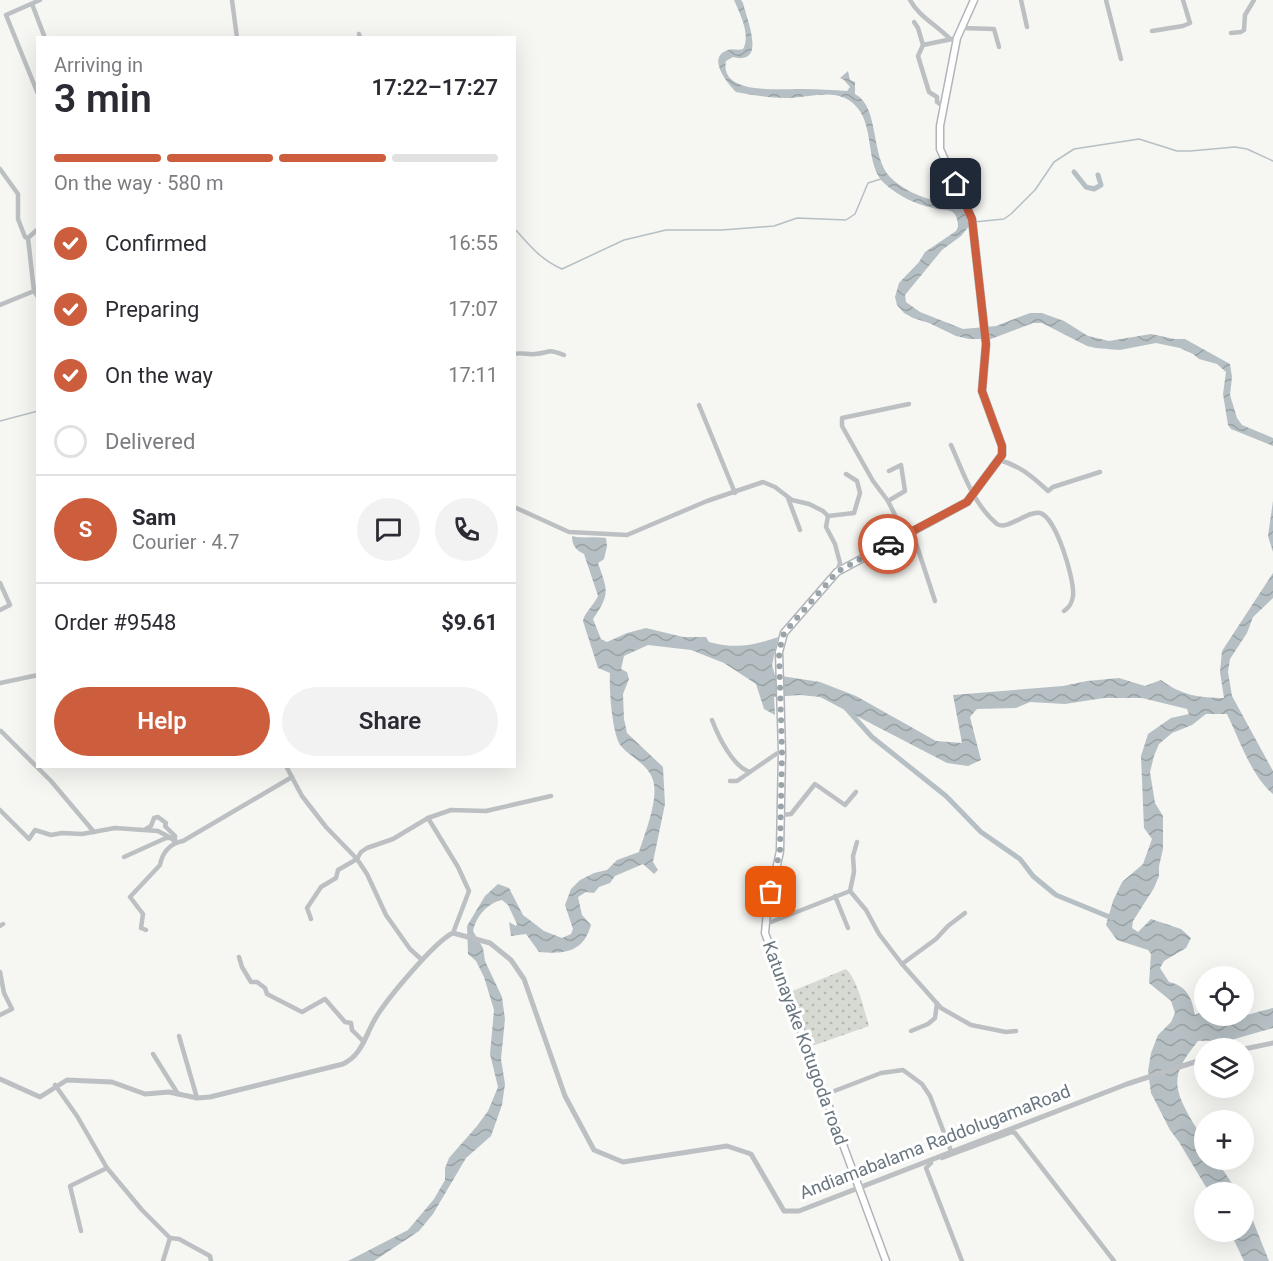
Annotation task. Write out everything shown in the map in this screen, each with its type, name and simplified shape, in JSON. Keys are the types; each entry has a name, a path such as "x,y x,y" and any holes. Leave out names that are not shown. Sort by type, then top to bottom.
{"main road":[{"path":"974,0 962,28 954,38 940,126 940,149 972,219 986,344 982,391 1002,446 1002,455 999,460"},
{"name":"Katunayake Kotugoda road","path":"886,1261 765,933 780,850 782,752 779,652 784,633 837,572 967,502 999,460"}],"street":[{"path":"36,89 6,15 40,0"},
{"path":"232,0 237,36"},
{"path":"910,0 926,20 954,38"},
{"path":"1021,0 1027,27"},
{"path":"1106,0 1121,59"},
{"path":"1152,31 1190,23 1183,0"},
{"path":"1231,33 1244,30 1245,15 1254,0"},
{"path":"32,4 44,36"},
{"path":"914,22 923,45 918,56 929,92 937,97 937,102 944,107"},
{"path":"962,28 994,29 999,47"},
{"path":"923,45 954,38"},
{"path":"0,169 18,194 18,219 25,237 28,238 36,294"},
{"path":"28,238 36,231"},
{"path":"0,304 34,291"},
{"path":"516,353 535,354 551,350 564,355"},
{"path":"905,535 888,501 873,482 847,436 842,426 842,418 909,404"},
{"path":"699,405 735,493"},
{"path":"951,445 973,495 1001,526 1035,513 1042,513 1048,517 1064,550 1072,578 1074,594 1071,606 1064,611"},
{"path":"999,460 1026,472 1048,491 1053,487 1100,472"},
{"path":"888,501 905,491 901,465 889,471"},
{"path":"828,516 854,513 860,493 857,481 846,474"},
{"path":"516,508 569,532 627,535 707,501 763,482 775,487 792,500 809,504 828,516"},
{"path":"787,496 800,530"},
{"path":"828,516 826,526 835,544 840,563 837,572"},
{"path":"912,531 935,601"},
{"path":"0,583 10,605 0,610"},
{"path":"0,683 36,675"},
{"path":"712,720 719,737 732,757 746,772 750,772"},
{"path":"1,731 36,766"},
{"path":"729,781 737,781 782,752"},
{"path":"38,768 94,832"},
{"path":"287,768 303,796 326,827 357,859 367,874 386,915 410,949 422,960"},
{"path":"124,857 158,841 183,842 292,777"},
{"path":"781,815 791,814 815,784 845,805 856,792"},
{"path":"311,919 307,908 321,887 336,878 339,870 357,859 367,848 393,839 428,818 451,810 486,811 551,796"},
{"path":"0,810 28,839 35,830 51,835 82,834 115,828 158,831 173,840"},
{"path":"137,830 149,828 154,818 158,817 166,823 165,826 175,836 161,858 160,865 130,897 143,914 141,928 147,930"},
{"path":"0,1079 40,1096 55,1085 67,1080 112,1082 145,1094 169,1092 197,1098 220,1095 270,1080 343,1064 350,1060 358,1053 375,1019 422,960 446,936 453,933 470,891 428,818"},
{"path":"850,891 854,872 853,856 857,842"},
{"path":"766,924 850,891"},
{"path":"850,891 866,909 879,934 902,964 937,1003 971,1025 1006,1032 1016,1031"},
{"path":"835,896 848,928"},
{"path":"902,964 936,939 965,913"},
{"name":"Andiamabalama RaddolugamaRoad","path":"453,933 489,943 511,960 524,979 565,1096 594,1150 623,1162 727,1146 751,1154 784,1212 799,1211 1127,1084 1194,1062"},
{"path":"239,957 251,981 258,981 267,994 302,1012 325,999 345,1022 351,1023 352,1030 364,1042"},
{"path":"0,972 4,993 12,1009 0,1015"},
{"path":"911,1031 928,1024 935,1018 937,1003"},
{"path":"179,1036 197,1098"},
{"path":"1254,1047 1273,1043"},
{"path":"153,1054 178,1094"},
{"path":"824,1095 881,1072 903,1070 922,1084 930,1096 951,1151"},
{"path":"55,1085 77,1116 107,1168 142,1210 170,1238 179,1239 210,1256 211,1261"},
{"path":"962,1261 926,1168 928,1164 1012,1132 1114,1261"},
{"path":"81,1231 70,1186 107,1168"},
{"path":"163,1261 170,1238"}],"shaded area":[{"path":"846,969 857,988 869,1026 812,1046 790,992"}],"water":[{"path":"734,0 741,0 743,3 751,30 752,48 749,55 743,58 733,57 726,61 727,72 733,80 755,88 847,91 850,87 840,78 848,71 850,80 855,82 855,94 863,100 872,120 880,157 890,177 913,193 957,206 966,215 970,225 961,236 942,250 905,295 906,302 920,312 963,329 996,326 1030,313 1042,313 1064,321 1088,336 1109,341 1151,334 1185,339 1230,364 1232,377 1230,395 1237,418 1242,425 1273,438 1273,446 1231,429 1228,425 1223,394 1226,372 1217,364 1199,359 1180,348 1156,343 1120,350 1096,348 1087,346 1042,323 1033,323 991,339 969,339 956,336 904,313 897,305 895,297 899,283 919,262 925,252 956,231 958,227 956,216 951,211 935,209 907,199 884,183 873,163 862,115 856,106 845,98 824,94 780,98 736,92 724,77 718,64 722,53 730,49 743,49 745,43 744,24"},
{"path":"1273,501 1273,552 1268,536"},
{"path":"572,536 606,538 604,559 598,563 606,592 593,619 601,639 607,642 646,628 683,637 706,637 709,642 736,646 760,643 778,637 772,665 775,675 820,682 856,696 936,741 962,743 953,695 1063,686 1119,678 1145,686 1161,680 1191,695 1224,698 1220,672 1222,651 1273,573 1273,598 1253,617 1247,633 1230,659 1228,672 1232,696 1273,771 1273,794 1265,787 1252,768 1227,714 1206,714 1192,725 1172,733 1159,744 1150,772 1155,803 1163,816 1163,849 1159,876 1133,921 1132,928 1138,932 1151,919 1181,929 1191,938 1186,948 1164,961 1160,968 1169,982 1180,986 1188,994 1194,1011 1194,1026 1254,1026 1254,1013 1273,1008 1273,1028 1238,1038 1194,1038 1194,1046 1183,1062 1177,1080 1180,1098 1194,1124 1194,1167 1170,1130 1151,1093 1148,1071 1151,1053 1158,1035 1171,1022 1175,1013 1171,1001 1149,983 1151,954 1148,950 1117,940 1106,925 1113,901 1122,882 1143,864 1152,839 1144,828 1141,756 1148,734 1171,718 1189,714 1187,709 1142,698 1104,698 1065,704 1030,702 1016,708 977,709 970,717 981,760 968,766 947,763 820,697 800,695 774,697 775,715 764,709 756,684 724,663 691,650 648,645 624,656 621,669 627,672 629,679 623,694 627,733 663,767 665,804 653,862 658,870 654,874 643,864 615,876 610,883 599,887 594,893 586,892 578,897 582,915 591,925 578,946 564,952 539,952 526,934 511,936 509,922 516,926 517,924 508,905 502,900 483,911 473,931 483,948 485,961 502,997 505,1019 501,1059 505,1084 502,1105 491,1136 466,1158 433,1214 419,1231 374,1261 348,1261 408,1230 434,1199 445,1180 445,1168 449,1158 488,1111 498,1087 490,1054 494,1010 484,977 476,961 468,954 467,926 485,896 498,884 509,888 523,915 544,931 562,938 571,934 573,929 565,905 571,889 580,880 607,870 617,860 639,852 648,826 654,797 653,780 651,774 621,746 615,732 610,673 598,668 583,621 598,596 584,554 575,547"},
{"path":"1196,1170 1223,1170 1231,1182 1203,1182"},
{"path":"1254,1224 1269,1261 1244,1261 1235,1242 1254,1242"}],"waterway":[{"path":"974,222 1004,219 1011,214 1035,190 1054,162 1074,149 1139,139 1177,151 1235,147 1247,149 1273,161"},
{"path":"1074,172 1086,187 1094,189 1101,185 1098,175"},
{"path":"516,230 542,257 562,269 624,240 666,230 722,230 774,226 797,218 846,220 855,214 868,183 881,179"},
{"path":"0,421 36,412"},
{"path":"845,707 872,737 946,796 981,832 1020,859 1033,876 1056,895 1112,918"}],"way so far":[{"path":"771,892 780,850 782,752 779,652 784,633 837,572 888,544"}],"route":[{"path":"888,544 967,502 1002,455 1002,446 982,391 986,344 972,219 956,184"}]}
